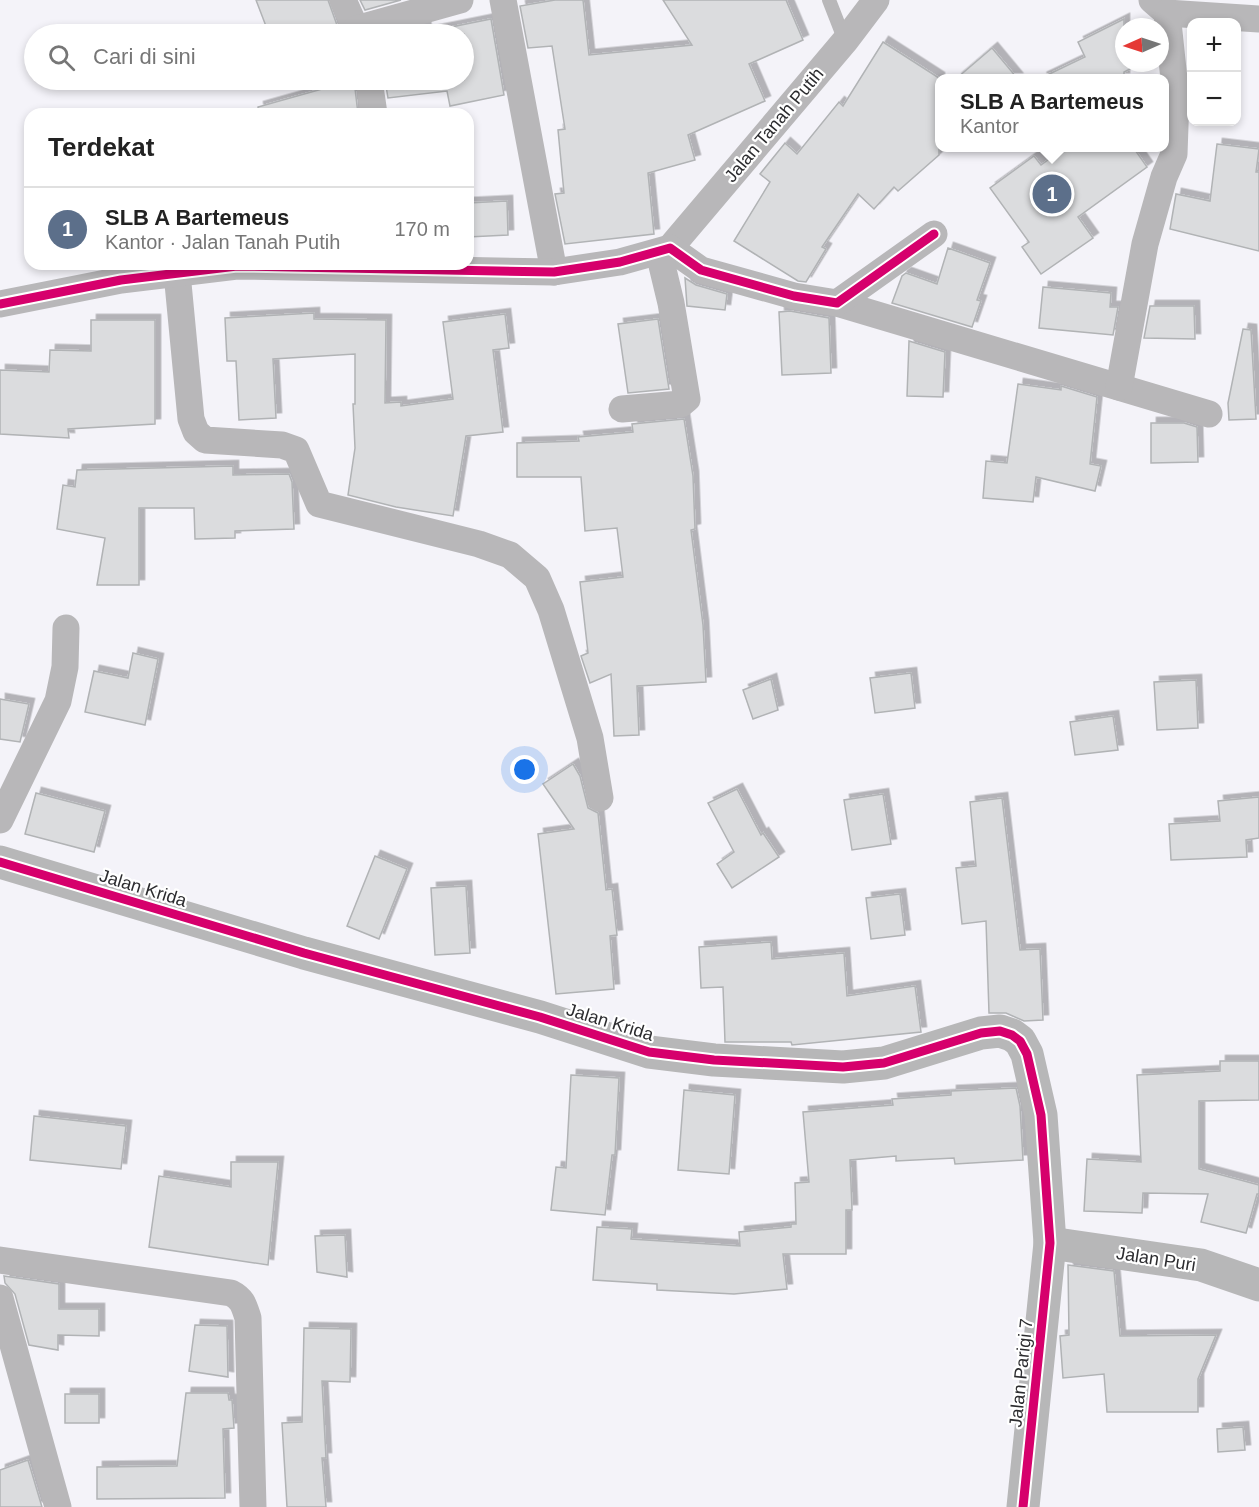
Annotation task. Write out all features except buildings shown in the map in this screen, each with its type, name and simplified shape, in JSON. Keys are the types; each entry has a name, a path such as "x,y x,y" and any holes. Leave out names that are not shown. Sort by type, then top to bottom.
{"street":[{"path":"343,0 354,24"},
{"path":"383,24 460,0"},
{"path":"503,0 554,272"},
{"name":"Jalan Tanah Putih","path":"664,250 845,41 876,0"},
{"path":"1119,387 1145,244 1175,143 1176,98 1160,7 1259,19"},
{"path":"370,90 373,108"},
{"path":"837,303 934,234"},
{"path":"622,409 681,404 687,399 664,250"},
{"path":"474,270 554,272 664,250 701,270 794,296 837,303 1209,414"},
{"path":"0,304 121,280 203,270"},
{"path":"177,273 191,419 196,432 205,440 282,445 296,450 319,504 480,544 510,555 537,578 551,610 590,738 600,798"},
{"path":"0,820 58,701 65,667 66,628"},
{"name":"Jalan Krida","path":"0,862 304,953 540,1017 649,1052 714,1060 843,1067 884,1063 981,1034 1000,1031 1012,1035 1020,1041 1027,1054 1041,1114 1050,1243"},
{"name":"Jalan Puri","path":"1050,1243 1201,1265 1259,1285"},
{"name":"Jalan Parigi 7","path":"1023,1507 1050,1243"},
{"path":"0,1260 237,1296 243,1302 248,1318 254,1507"},
{"path":"0,1298 58,1507"}],"lane":[{"path":"829,0 845,41"}],"cycle path":[{"path":"448,270 554,272 620,262 670,248 701,270 794,296 837,303 934,234"},
{"path":"0,304 121,280 204,270"},
{"path":"0,862 304,953 540,1017 649,1052 714,1060 843,1067 884,1063 981,1033 1000,1031 1012,1035 1020,1041 1027,1054 1041,1115 1050,1243 1023,1507"}],"place":[{"name":"SLB A Bartemeus","path":"1052,194"}]}
